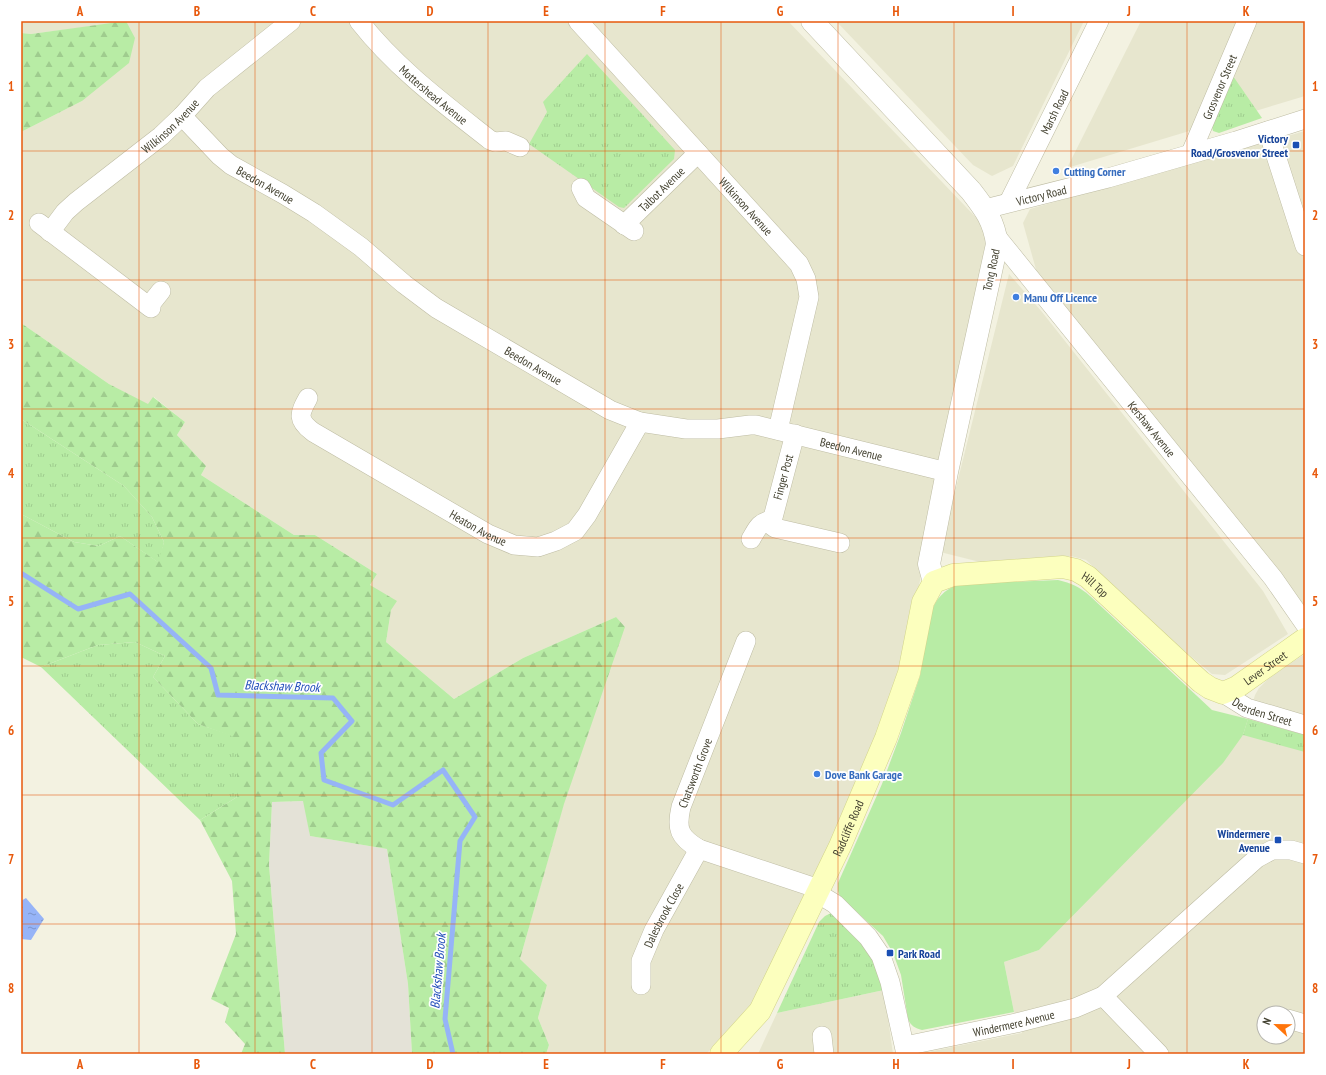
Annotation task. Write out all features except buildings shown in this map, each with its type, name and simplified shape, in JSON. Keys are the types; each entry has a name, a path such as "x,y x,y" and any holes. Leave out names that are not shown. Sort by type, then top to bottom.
{"main road":[{"name":"Hill Top","path":"934,582 953,575 1063,567 1076,570 1088,577 1201,682 1210,688 1224,692"},
{"name":"Radcliffe Road","path":"721,1054 760,1011 840,846 886,738 909,673 923,602 934,582"},
{"name":"Lever Street","path":"1224,692 1237,687 1305,639"}],"street":[{"name":"Wilkinson Avenue","path":"161,291 150,308 45,227 161,136 182,116 207,88 291,21"},
{"name":"Mottershead Avenue","path":"360,21 397,63 424,88 490,140 494,142 506,141 520,147"},
{"name":"Wilkinson Avenue","path":"578,21 799,264 806,279 809,297 786,432"},
{"name":"Tong Road","path":"812,21 971,191 985,209 995,229 997,244 947,472 929,564 934,582"},
{"name":"Marsh Road","path":"1009,202 1099,21"},
{"name":"Grosvenor Street","path":"1191,153 1247,21"},
{"name":"Beedon Avenue","path":"182,116 220,156 231,165 314,213 361,247 404,284 436,308 610,410 640,422 686,429 718,429 750,425 786,432 947,472"},
{"name":"Victory Road","path":"985,209 1108,178 1305,119"},
{"path":"1268,130 1305,246"},
{"name":"Talbot Avenue","path":"582,188 586,198 629,228 698,153"},
{"name":"Kershaw Avenue","path":"996,236 1273,578 1305,624"},
{"name":"Heaton Avenue","path":"308,398 302,409 301,418 303,425 313,432 488,534 514,545 538,547 556,541 575,531 587,515 640,422"},
{"name":"Finger Post","path":"772,520 786,432"},
{"path":"750,539 761,524 765,521 772,520 772,525 776,528 840,543"},
{"name":"Chatsworth Grove","path":"746,641 681,807 678,820 680,832 688,842 699,849 818,891"},
{"name":"Dearden Street","path":"1224,692 1246,708 1305,725"},
{"name":"Dalesbrook Close","path":"641,985 641,961 654,930 699,849"},
{"name":"Windermere Avenue","path":"905,1050 1016,1024 1075,1008 1104,996 1257,858 1272,850 1291,850 1305,854"},
{"path":"818,891 835,904 868,937 878,951 885,965 890,982 905,1050"},
{"path":"1104,996 1159,1054"}],"shaded area":[{"path":"21,21 788,21 988,230 904,663 825,867 759,1003 706,1054 546,1054 549,1045 538,1018 547,985 520,959 616,617 523,658 454,699 386,642 391,610 370,585 377,574 315,535 294,535 201,475 206,466 177,435 185,422 154,397 148,405 109,384 21,323 21,132 82,101 126,22 31,34 21,33"},
{"path":"836,21 1084,21 1013,166 992,176 973,165"},
{"path":"1141,21 1305,21 1305,96 1067,168"},
{"path":"1305,131 1305,614 1037,273 1023,223 1030,209"},
{"path":"1009,274 1042,312 1263,591 1288,634 1225,675 1212,674 1175,643 1086,560 1071,556 984,563 940,552"},
{"path":"1305,654 1305,1054 918,1054 1022,1033 1014,1012 1004,962 1039,950 1243,735 1255,695 1259,688 1272,675"},
{"path":"304,801 310,836 387,849 408,984 412,1054 285,1054 269,865 272,802"},
{"path":"884,990 893,1054 758,1054 777,1013"}],"green space":[{"path":"126,21 135,38 129,63 82,101 21,132 21,33 31,34"},
{"path":"587,54 675,150 674,159 624,208 619,207 529,144 547,112 543,102"},
{"path":"1233,76 1262,118 1219,133 1213,131 1212,127"},
{"path":"21,323 109,384 148,404 153,397 185,422 177,435 206,466 201,475 294,535 315,535 377,574 370,585 397,601 391,610 386,642 454,699 523,658 616,617 625,627 564,804 520,959 547,985 538,1018 549,1045 546,1054 412,1054 408,984 387,849 310,836 303,801 272,802 269,865 285,1054 241,1054 245,1044 225,1022 229,1008 211,999 236,934 232,881 200,820 237,797 237,738 198,724 153,677 165,656 135,642 98,645 41,667 21,657 21,514 74,542 99,546 120,536 158,562 164,542 152,517 124,486 21,419"},
{"path":"21,419 124,486 152,517 164,542 159,563 120,536 99,546 74,542 21,514"},
{"path":"1058,580 1067,582 1083,590 1212,710 1248,719 1243,735 1223,763 1039,950 1004,962 1014,1012 922,1030 910,1023 908,1019 901,975 893,953 883,936 840,897 838,883 882,784 901,733 920,676 931,613 935,603 941,595 959,584"},
{"path":"135,642 165,656 153,677 198,724 237,737 237,797 200,820 41,667 98,645"},
{"path":"1248,719 1305,735 1305,752 1243,735"},
{"path":"831,913 870,952 884,990 777,1013 819,922"}],"water":[{"path":"26,898 44,919 31,940 21,939 21,901"}],"waterway":[{"name":"Blackshaw Brook","path":"21,573 78,609 130,594 211,668 218,695 333,698 352,721 321,753 324,780 393,805 443,770 475,817 460,841 445,1019 453,1054"}],"place":[{"name":"Victory Road/Grosvenor Street","path":"1296,145"},
{"name":"Cutting Corner","path":"1056,171"},
{"name":"Manu Off Licence","path":"1016,297"},
{"name":"Dove Bank Garage","path":"817,774"},
{"name":"Windermere Avenue","path":"1278,840"},
{"name":"Park Road","path":"890,953"}]}
